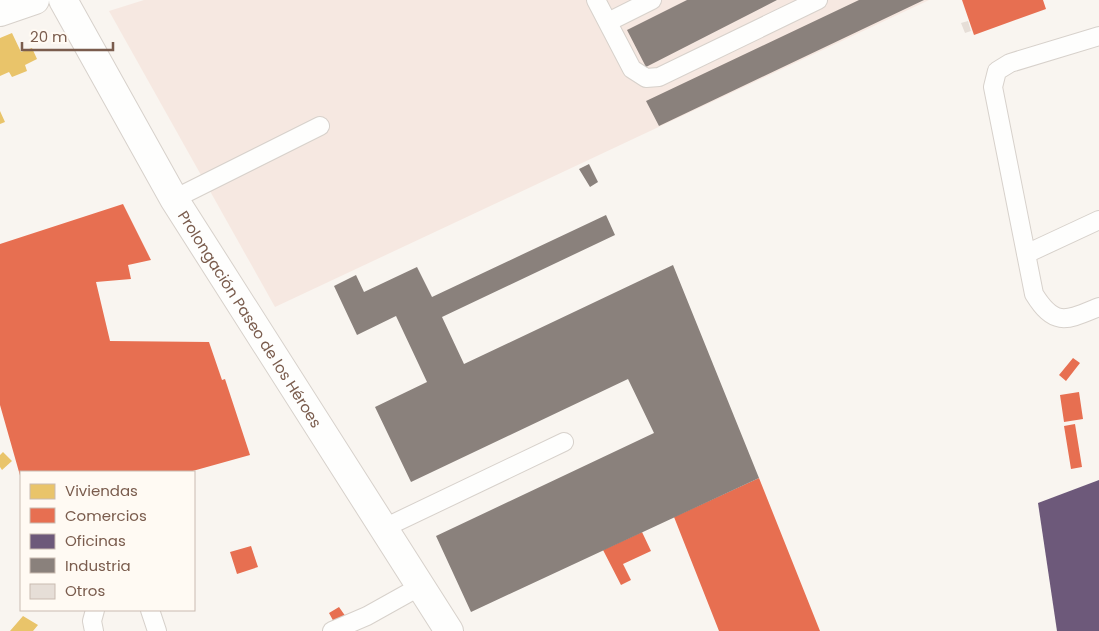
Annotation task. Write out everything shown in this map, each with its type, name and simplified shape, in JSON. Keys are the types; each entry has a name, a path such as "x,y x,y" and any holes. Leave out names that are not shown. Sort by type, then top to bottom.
{"street":[{"path":"0,12 35,0"},
{"name":"Prolongación Paseo de los Héroes","path":"63,0 174,199 448,631"}],"lane":[{"path":"596,0 632,69 646,78 659,77 818,0"},
{"path":"608,22 652,0"},
{"path":"1099,36 1093,36 1010,63 997,71 993,87 1034,294 1043,309 1055,318 1069,319 1099,307"},
{"path":"174,199 320,126"},
{"path":"1026,254 1099,220"},
{"path":"382,529 564,442"},
{"path":"332,631 367,616 419,587"},
{"path":"94,631 92,621 95,611"},
{"path":"150,611 157,631"}],"shaded area":[{"path":"144,0 929,0 275,307 109,11"}],"building: Viviendas":[{"path":"12,33 21,52 32,48 37,59 25,65 27,71 12,77 9,72 0,76 0,38"},
{"path":"0,111 5,122 0,124"},
{"path":"3,452 12,461 2,470 0,467 0,455"},
{"path":"23,616 38,625 33,631 10,631"}],"building: Comercios":[{"path":"962,0 1043,0 1046,9 974,35"},
{"path":"123,204 151,260 128,265 131,279 96,282 110,341 209,342 222,380 225,379 250,455 193,471 20,471 20,475 0,405 0,244"},
{"path":"1073,358 1080,363 1066,381 1059,375"},
{"path":"1079,392 1083,419 1064,422 1060,395"},
{"path":"1075,424 1082,467 1071,469 1064,426"},
{"path":"759,478 820,631 719,631 674,517"},
{"path":"642,532 651,551 623,564 631,580 621,585 603,550"},
{"path":"251,546 258,567 237,574 230,552"},
{"path":"339,607 346,617 335,624 329,613"}],"building: Oficinas":[{"path":"1099,480 1099,631 1057,631 1038,503"}],"building: Industria":[{"path":"687,0 777,0 646,67 627,30"},
{"path":"859,0 924,0 659,126 646,101"},
{"path":"589,164 598,182 590,187 579,169"},
{"path":"606,215 615,235 442,317 464,364 673,265 759,478 471,612 436,536 654,433 628,379 411,482 375,407 427,382 396,316 357,335 334,286 356,275 364,292 417,267 432,297"}],"building: Otros":[{"path":"968,21 971,31 965,33 961,23"}]}
